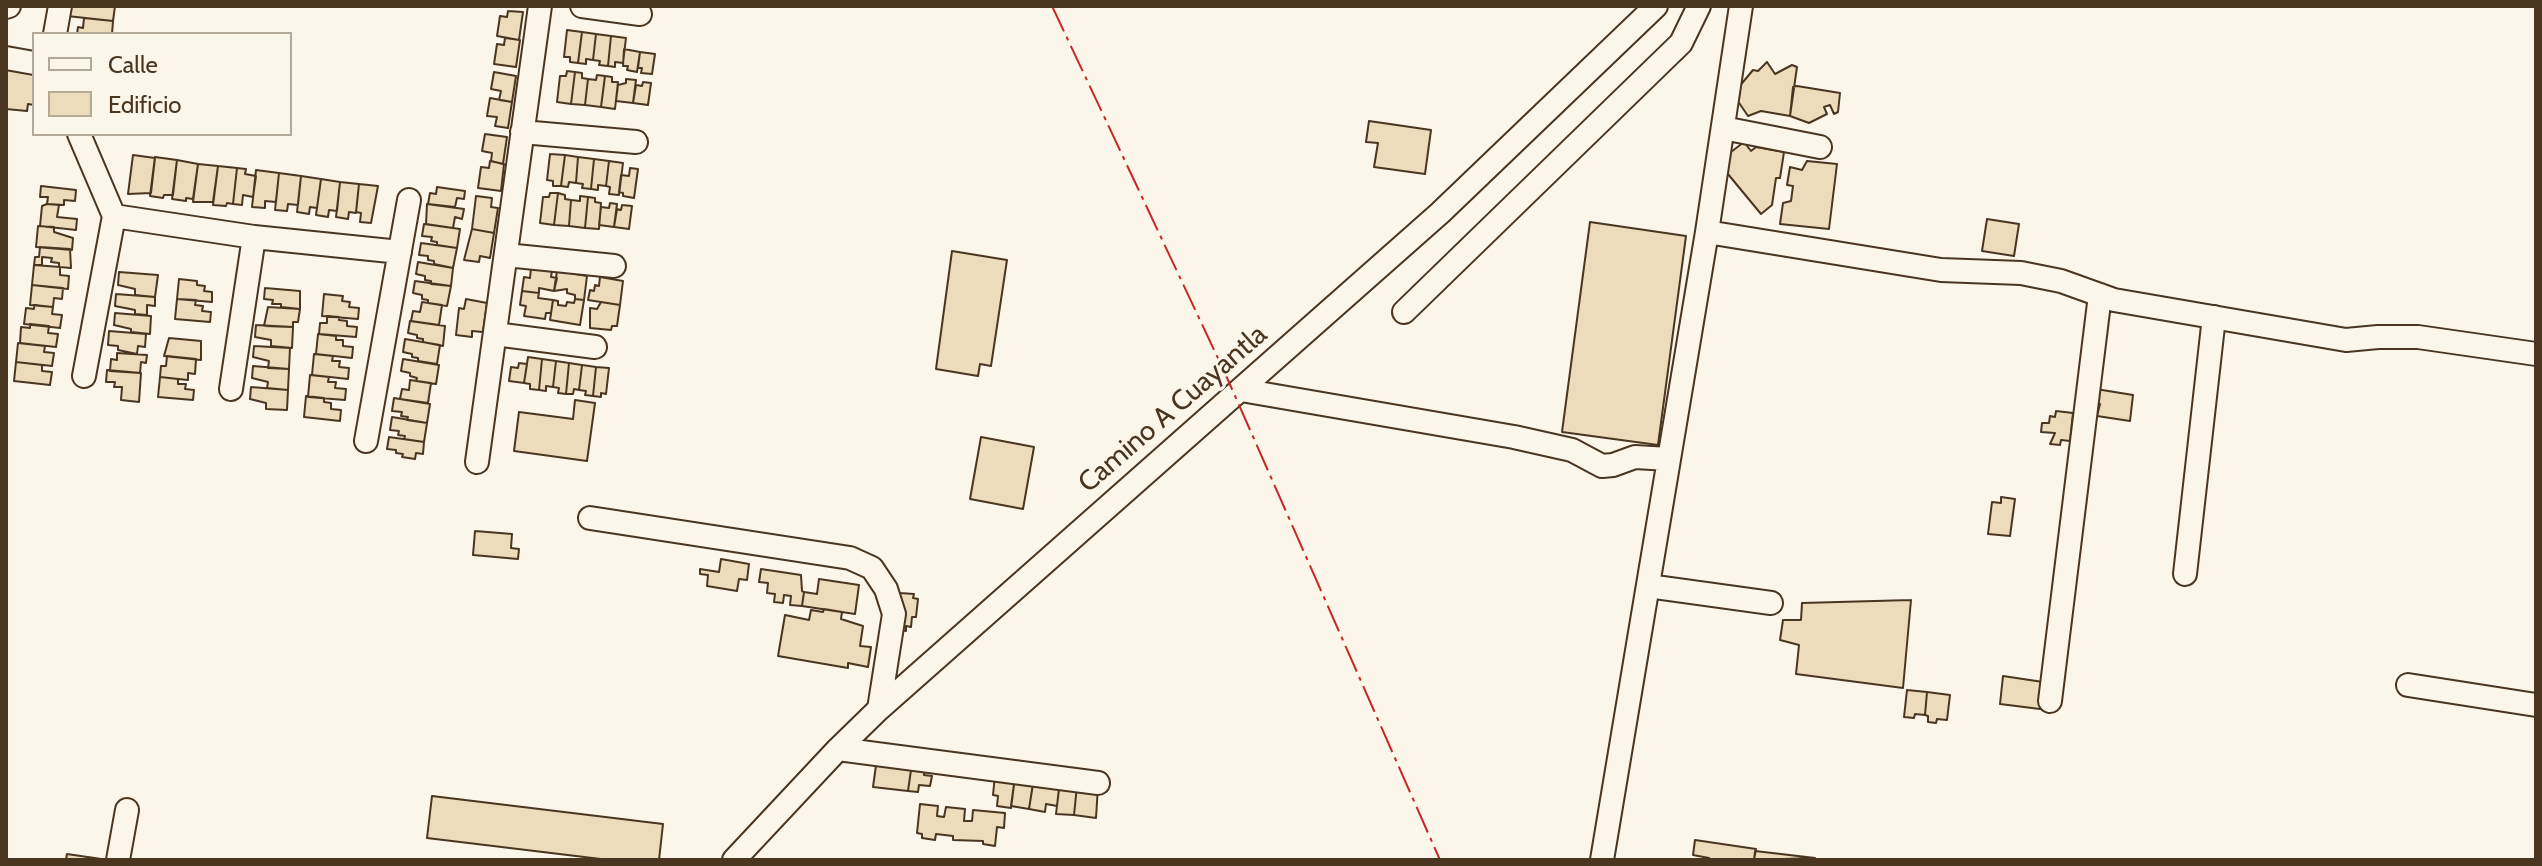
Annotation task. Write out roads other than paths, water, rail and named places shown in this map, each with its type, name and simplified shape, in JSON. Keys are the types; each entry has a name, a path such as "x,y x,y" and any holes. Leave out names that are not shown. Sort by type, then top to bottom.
{"street":[{"path":"55,32 60,6"},
{"path":"477,462 540,6"},
{"path":"582,6 640,14"},
{"name":"Camino A Cuayantla","path":"734,860 879,709 1440,213 1656,6"},
{"path":"1404,312 1681,43 1699,6"},
{"path":"1602,860 1707,232 1741,6"},
{"path":"6,58 32,63"},
{"path":"1723,128 1820,147"},
{"path":"522,132 636,142"},
{"path":"80,136 114,216 84,376"},
{"path":"366,441 409,200"},
{"path":"114,216 254,237 400,252"},
{"path":"1707,232 1941,270 2021,273 2061,281 2100,295 2346,340 2418,337 2536,354"},
{"path":"231,389 254,237"},
{"path":"506,255 614,266"},
{"path":"2050,701 2100,295"},
{"path":"2185,574 2214,317"},
{"path":"495,334 595,347"},
{"path":"1241,390 1514,437 1572,450 1602,466 1635,457 1669,459"},
{"path":"590,518 850,558 872,568 886,589 894,614 879,709"},
{"path":"1648,586 1771,603"},
{"path":"2408,685 2536,705"},
{"path":"838,749 1098,783"},
{"path":"118,860 127,810"}]}
